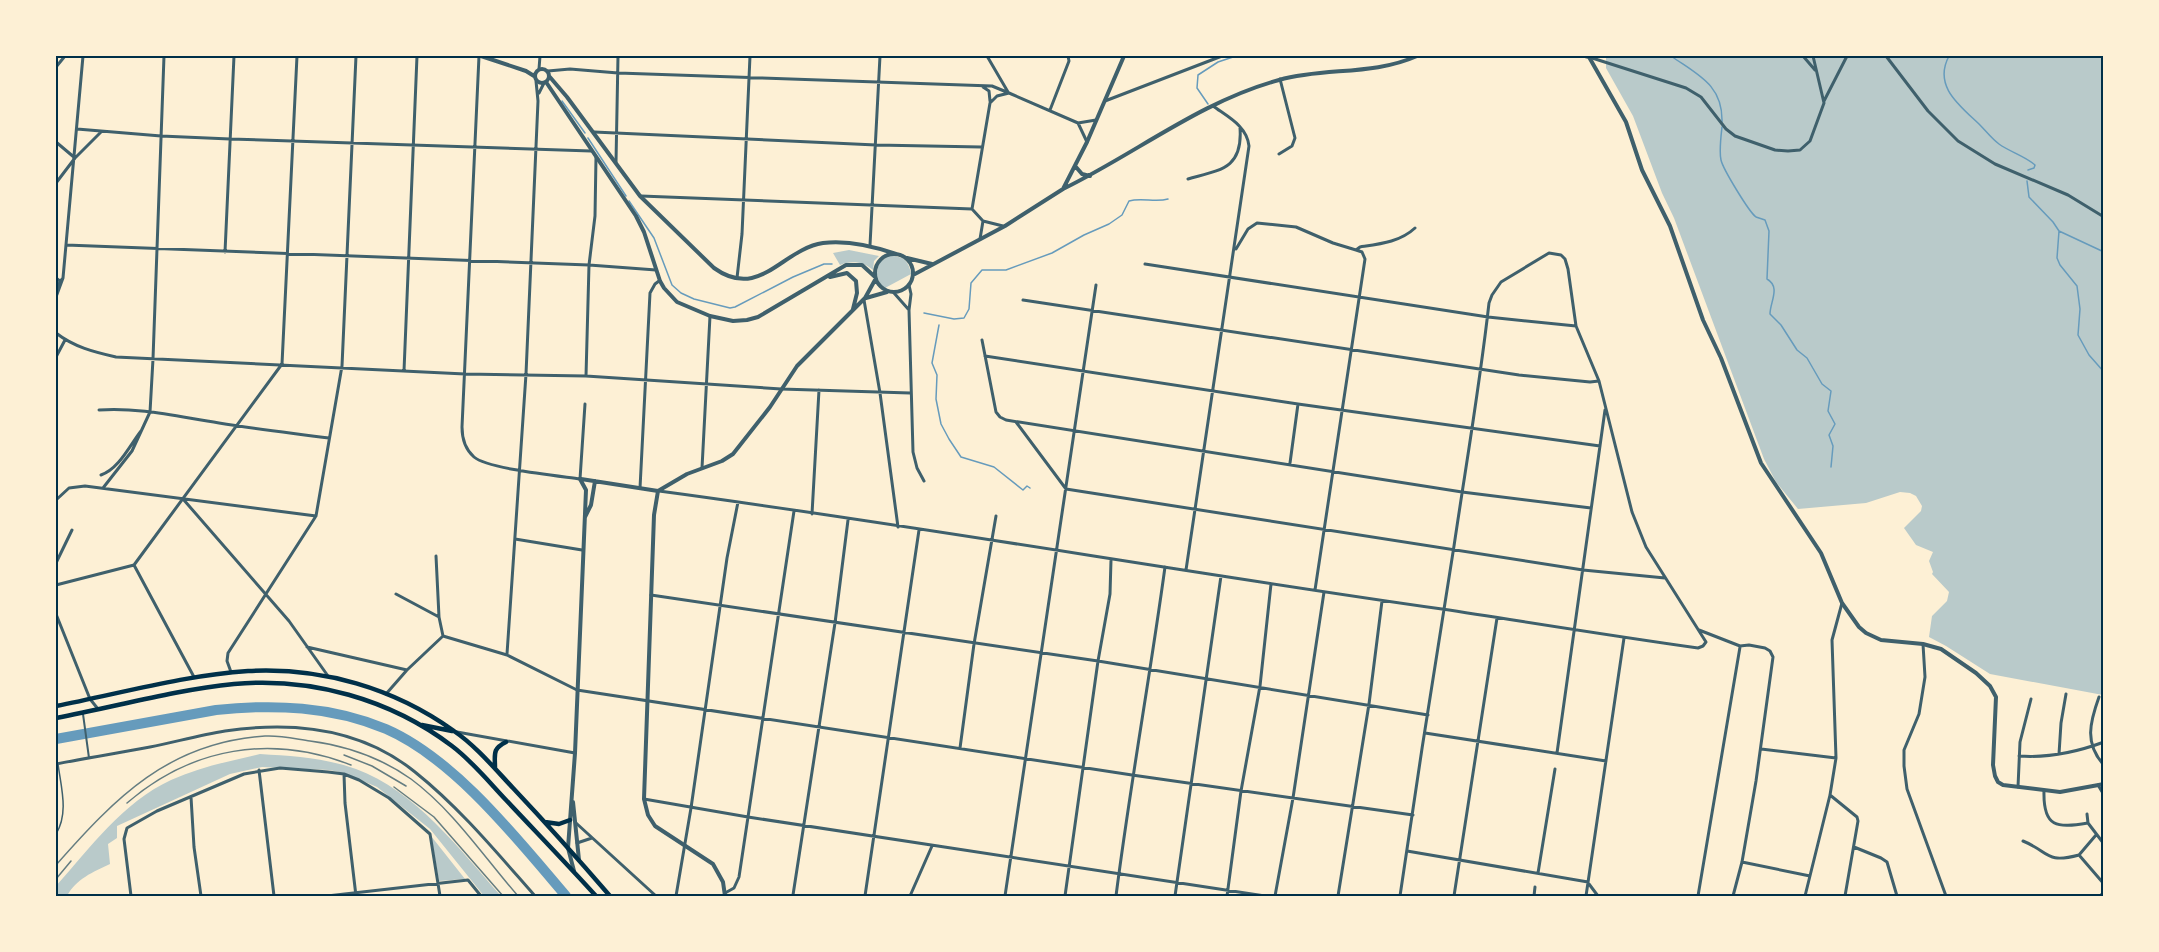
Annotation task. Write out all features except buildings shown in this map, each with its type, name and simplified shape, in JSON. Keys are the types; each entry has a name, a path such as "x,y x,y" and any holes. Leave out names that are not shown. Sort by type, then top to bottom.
{"main road":[{"path":"56,706 231,673 289,671 328,676 377,689 419,709 455,732 495,768 610,897"},
{"path":"195,678 198,683 196,690"},
{"path":"56,718 233,684 305,685 382,706 420,725 452,746 476,768 596,897"},
{"path":"420,725 455,732"},
{"path":"495,768 495,750 506,742"},
{"path":"545,822 560,824 570,820"}],"street":[{"path":"56,67 65,56"},
{"path":"56,297 62,281 83,56"},
{"path":"103,488 132,451 150,412 164,56"},
{"path":"225,252 234,56"},
{"path":"56,585 134,565 282,364 297,56"},
{"path":"231,673 227,657 316,516 342,366 356,56"},
{"path":"404,371 417,56"},
{"path":"1098,119 1078,123 997,87 618,73 570,69 536,74 480,56 462,428 465,445 476,459 521,471 992,540 1111,560 1186,570 1271,584 1315,590 1382,601 1444,610 1497,618 1573,631 1701,647 1706,642 1646,547 1632,512 1599,381 1576,326 1565,260 1561,255 1555,253 1542,257 1501,282 1492,295 1486,328 1472,428 1453,549 1444,610 1425,733 1413,815 1400,897"},
{"path":"507,655 521,471 536,150 538,94 536,74 540,56"},
{"path":"616,164 618,56"},
{"path":"737,280 741,254 750,56"},
{"path":"870,245 880,56"},
{"path":"987,56 1009,93"},
{"path":"1050,110 1069,61 1068,56"},
{"path":"1063,189 1076,167 1124,56"},
{"path":"1106,101 1222,56"},
{"path":"913,275 1005,226 1063,189 1213,106 1243,92 1280,79 1390,66 1417,56"},
{"path":"1587,56 1686,88 1701,98 1726,129 1735,136 1775,150 1800,150 1810,141 1824,103 1847,56"},
{"path":"1587,56 1626,122 1642,170 1670,226 1703,320 1721,358 1761,463 1821,553 1842,603 1859,627 1881,640 1923,644 1941,649 1976,673 1990,686 1996,697 1993,765 1998,782 2003,785 2060,792 2103,784"},
{"path":"1601,60 1604,56"},
{"path":"1803,56 1816,71"},
{"path":"1813,56 1824,103"},
{"path":"1886,56 1928,111 1958,141 1995,164 2068,195 2103,217"},
{"path":"536,74 545,83 636,216 644,232 660,280 677,302 710,316 733,321 747,320 758,317 842,267 852,264 866,268 882,289 894,293 902,291 909,285 913,275 906,258"},
{"path":"538,94 548,74"},
{"path":"548,74 594,132 640,196 714,268 728,277 737,280 758,277 800,252 823,243 846,242 870,245 906,258 933,264"},
{"path":"1279,154 1292,146 1295,138 1280,79"},
{"path":"972,208 990,103 989,91 982,86"},
{"path":"990,103 998,96 1009,93"},
{"path":"1186,570 1249,146 1248,137 1240,127 1213,106"},
{"path":"1078,123 1087,142"},
{"path":"1188,179 1229,166 1239,150 1240,127"},
{"path":"77,129 230,139 591,151"},
{"path":"56,183 75,158 101,132"},
{"path":"594,132 876,145 981,147"},
{"path":"56,142 75,158"},
{"path":"586,376 596,157"},
{"path":"1076,167 1082,174 1090,176"},
{"path":"640,196 972,208 983,221 1005,226"},
{"path":"980,239 983,221"},
{"path":"1234,254 1248,229 1257,223 1296,227 1333,243 1362,252 1365,259 1315,590"},
{"path":"1356,250 1360,247 1390,242 1410,233 1415,228"},
{"path":"66,245 590,265 656,270"},
{"path":"794,511 738,882 725,895 723,882 712,864 655,826 648,815 644,799 654,515 658,491 673,481 727,458 739,448 803,360 865,299 875,278 878,262 889,254 896,254"},
{"path":"1145,264 1488,317 1576,326"},
{"path":"823,279 846,273 856,280 857,293 852,311"},
{"path":"56,278 62,281"},
{"path":"640,488 650,293 660,280"},
{"path":"56,288 62,281"},
{"path":"909,285 913,452 917,468 924,481"},
{"path":"1005,897 1096,285"},
{"path":"865,299 886,291"},
{"path":"894,293 909,309"},
{"path":"865,299 898,527"},
{"path":"1023,300 1351,351 1555,379 1599,381"},
{"path":"702,468 710,316"},
{"path":"56,333 65,340 94,352 116,357 342,366 465,374 586,376 781,389 910,393"},
{"path":"56,357 65,340"},
{"path":"982,340 998,415 1016,422 1290,463 1462,492 1591,508"},
{"path":"985,356 1342,411 1600,446"},
{"path":"812,513 819,390"},
{"path":"575,873 568,848 585,518 586,490 580,479 585,404"},
{"path":"1290,463 1298,404"},
{"path":"1557,753 1606,405"},
{"path":"99,411 114,409 150,412 329,438"},
{"path":"1016,422 1066,489 1582,570 1665,578"},
{"path":"101,475 107,473 117,463 144,428"},
{"path":"585,518 591,505 595,481"},
{"path":"56,500 64,491 74,487 103,488 316,516"},
{"path":"182,497 289,621 328,676"},
{"path":"676,897 720,605 738,502"},
{"path":"960,748 974,644 996,516"},
{"path":"793,895 835,623 848,519"},
{"path":"56,563 72,530"},
{"path":"865,897 872,836 920,530"},
{"path":"515,538 582,550"},
{"path":"436,556 439,617 443,636"},
{"path":"1065,897 1082,767 1110,594 1111,560"},
{"path":"134,565 195,678"},
{"path":"1116,897 1132,775 1151,670 1165,567"},
{"path":"1175,897 1221,576"},
{"path":"1227,897 1241,791 1260,686 1271,584"},
{"path":"1275,897 1293,798 1324,592"},
{"path":"396,594 439,617"},
{"path":"651,596 1098,661 1428,715"},
{"path":"1338,897 1369,704 1382,601"},
{"path":"1805,897 1830,795 1836,758 1832,640 1842,603"},
{"path":"56,614 90,699 98,710"},
{"path":"1454,897 1497,618"},
{"path":"1698,629 1740,646 1765,648 1773,657 1742,862 1733,897"},
{"path":"443,636 507,655 577,690 1191,784 1413,815"},
{"path":"386,694 407,670 443,636"},
{"path":"1586,897 1624,638"},
{"path":"1923,644 1925,677 1919,714 1904,750 1904,766 1908,789 1946,897"},
{"path":"305,646 407,670"},
{"path":"1698,897 1740,646"},
{"path":"2059,754 2066,694"},
{"path":"2099,697 2090,720 2089,731 2098,760 2103,765"},
{"path":"2018,787 2023,726 2031,699"},
{"path":"83,714 88,758"},
{"path":"56,763 224,731 273,726 330,731 358,739 385,752 414,771 445,798 535,897"},
{"path":"455,732 574,753"},
{"path":"1425,733 1606,761"},
{"path":"2019,756 2059,754 2103,742"},
{"path":"1760,748 1836,758"},
{"path":"130,897 124,831 129,826 236,777 259,770 279,768 344,774 374,788 430,834 440,897"},
{"path":"1538,873 1555,769"},
{"path":"259,770 274,897"},
{"path":"344,774 345,803 356,895"},
{"path":"2098,785 2103,795"},
{"path":"2044,791 2044,813 2051,821 2060,826 2088,823"},
{"path":"572,795 579,860"},
{"path":"1830,795 1857,817 1858,828 1845,897"},
{"path":"191,797 194,847 201,897"},
{"path":"644,799 1265,897"},
{"path":"2087,814 2088,823 2103,844"},
{"path":"576,823 656,897"},
{"path":"2023,840 2054,858 2063,859 2079,855 2096,834"},
{"path":"576,845 592,838"},
{"path":"910,897 932,846"},
{"path":"1854,848 1887,862 1897,897"},
{"path":"1407,851 1588,882 1598,897"},
{"path":"2079,855 2103,884"},
{"path":"1742,862 1810,876"},
{"path":"327,897 468,880 481,897"},
{"path":"1534,897 1535,887"},
{"path":"2100,897 2103,892"}],"lane":[{"path":"56,763 64,804 62,819 56,834"}],"shaded area":[{"path":"1606,56 2103,56 2103,695 1990,674 1929,637 1932,616 1947,601 1949,592 1932,574 1929,561 1933,552 1916,545 1904,528 1921,511 1922,506 1916,496 1900,492 1866,503 1798,509 1776,482 1764,459 1674,218 1662,193 1633,116 1606,68"},
{"path":"849,250 879,256 874,261 873,270 858,263 840,265 833,253"},
{"path":"889,256 904,260 911,274 885,288 878,279 877,269 880,262"},
{"path":"260,754 333,762 378,779 398,791 436,824 501,896 484,896 430,829 377,787 344,773 329,770 262,767 230,774 117,826 117,838 108,844 110,864 80,881 67,896 56,896 56,886 108,827 138,800 182,775"},
{"path":"431,836 465,879 439,881"}],"waterway":[{"path":"1208,104 1197,88 1198,75 1218,62 1236,56"},
{"path":"1671,56 1707,82 1718,99 1722,122"},
{"path":"1949,56 1944,77 1950,94 1996,142 2035,165 2034,168 2028,170"},
{"path":"562,101 585,133"},
{"path":"1722,127 1720,152 1723,165 1748,207 1756,217 1765,220 1769,231 1767,279 1774,290 1770,314 1781,325 1797,350 1807,358 1822,384 1831,391 1828,411 1835,424 1829,435 1833,446 1831,467"},
{"path":"588,138 626,196"},
{"path":"2027,181 2029,197 2059,231 2104,252"},
{"path":"924,313 954,319 964,318 969,309 971,283 982,270 1006,270 1052,253 1109,224 1122,215 1129,201 1168,199"},
{"path":"629,201 654,238 672,285 681,293 694,299 730,308 735,307 793,277 824,264 832,264"},
{"path":"2059,231 2057,258 2077,286 2080,309 2078,335 2089,355 2104,372"},
{"path":"939,325 932,363 937,375 936,399 941,424 949,439 961,457 994,467 1023,490 1027,486 1030,488"},
{"path":"56,739 238,708 281,707 323,711 365,721 412,742 461,780 506,826 566,896"}],"railway":[{"path":"56,865 100,817 123,796 172,762 200,749 231,741 276,736 350,749 399,771 441,805 468,834 518,896"},
{"path":"127,803 152,784 178,769 205,758 233,751 291,750 321,755 351,765"},
{"path":"344,755 372,766 406,786"},
{"path":"394,787 434,817 503,896"},
{"path":"56,879 71,861"}]}
